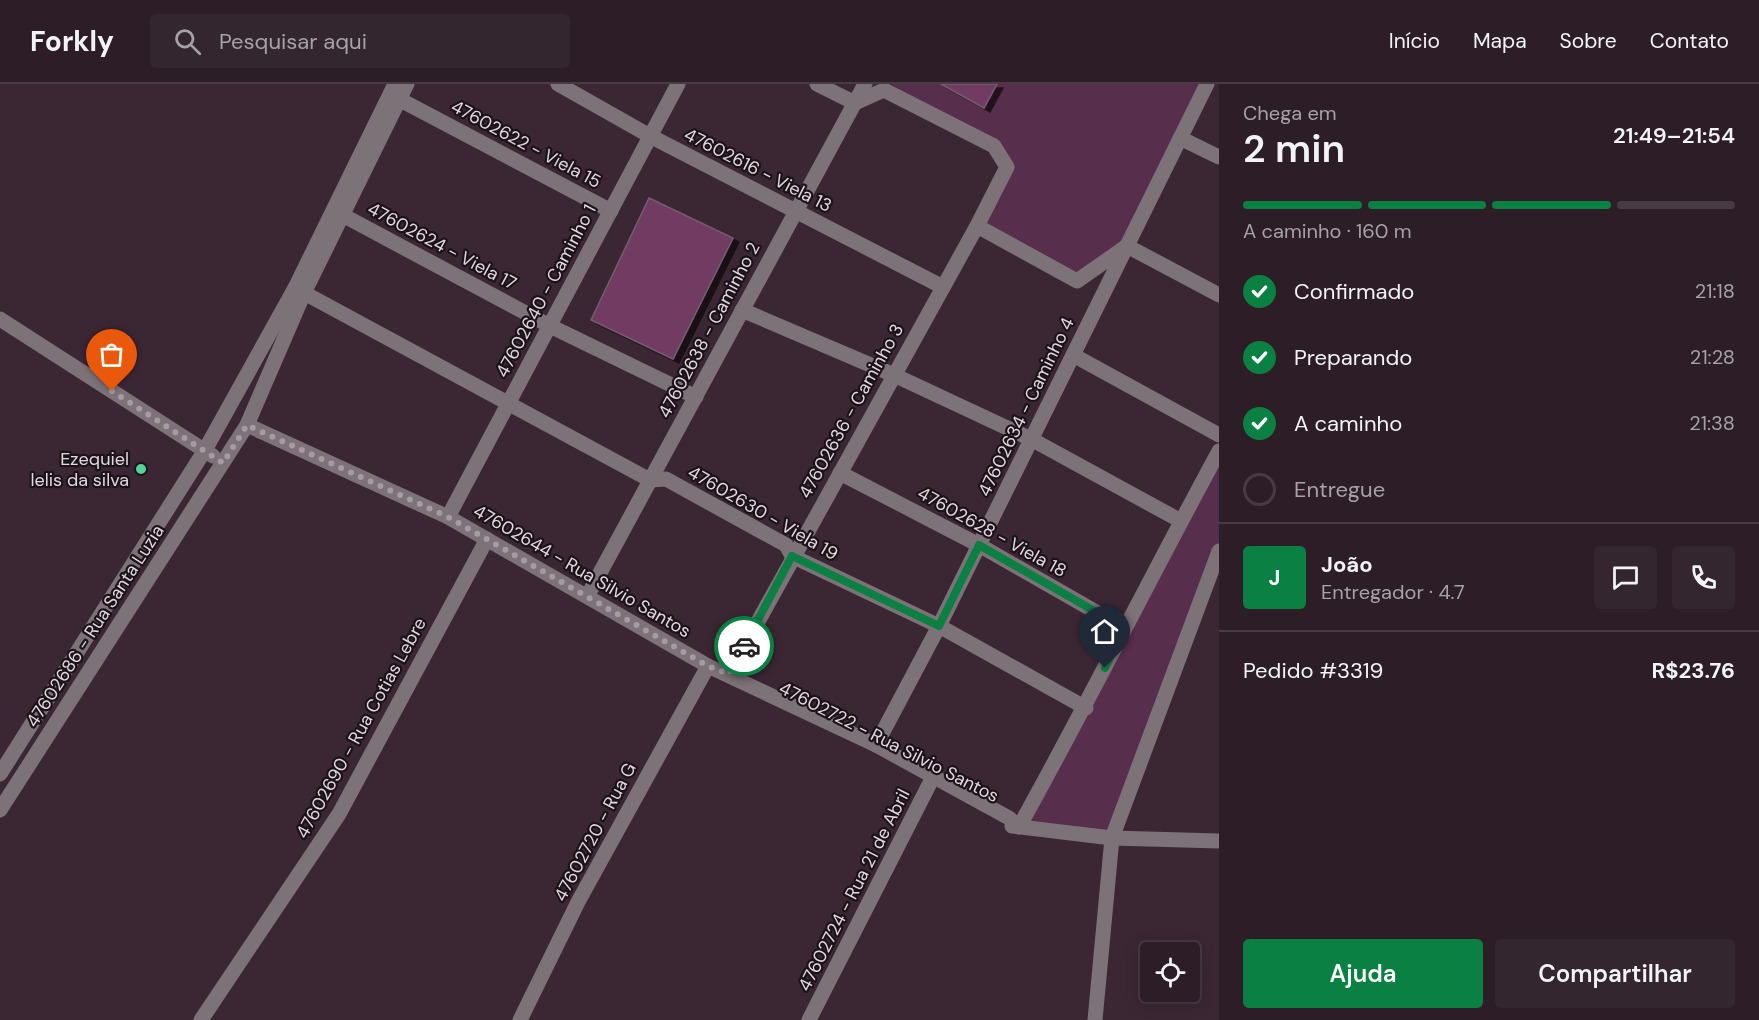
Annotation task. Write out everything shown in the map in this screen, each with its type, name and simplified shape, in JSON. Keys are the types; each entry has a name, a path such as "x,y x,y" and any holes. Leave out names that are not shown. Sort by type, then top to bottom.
{"street":[{"path":"0,774 205,450 299,290 395,93 407,84"},
{"name":"47602616 - Viela 13","path":"558,84 650,136 943,287"},
{"name":"47602640 - Caminho 1","path":"448,517 678,84"},
{"path":"817,84 855,103"},
{"name":"47602638 - Caminho 2","path":"588,595 865,84"},
{"name":"47602634 - Caminho 4","path":"876,745 939,626 1207,84"},
{"name":"47602636 - Caminho 3","path":"729,674 792,556 977,226 1007,167 994,147 884,90 855,103"},
{"name":"47602622 - Viela 15","path":"395,93 610,212"},
{"path":"1180,138 1219,157"},
{"name":"47602624 - Viela 17","path":"337,212 550,326 696,397"},
{"path":"977,226 1077,281 1127,246 1219,295"},
{"name":"47602630 - Viela 19","path":"299,290 650,480 666,479 786,545 792,556 939,626 1086,708"},
{"name":"47602686 - Rua Santa Luzia","path":"0,810 247,425 299,290"},
{"path":"742,310 894,375 1031,439 1181,521"},
{"path":"0,319 223,463"},
{"path":"1073,355 1219,435"},
{"name":"47602644 - Rua Silvio Santos","path":"247,425 448,517 485,543 588,595 706,669 729,674 876,745 931,781 1009,818 1019,827"},
{"name":"47602722 - Rua Silvio Santos","path":"247,425 267,441 485,543 706,669 931,781"},
{"path":"1219,451 1124,628 1086,708 1019,827 1112,837 1219,841"},
{"name":"47602628 - Viela 18","path":"840,472 979,545 1124,628"},
{"name":"47602690 - Rua Cotias Lebre","path":"201,1020 339,814 485,543"},
{"path":"1095,1020 1112,837 1219,551"},
{"name":"47602720 - Rua G","path":"520,1020 578,903 706,669"},
{"name":"47602724 - Rua 21 de Abril","path":"809,1020 931,781"}],"shaded area":[{"path":"890,84 1207,84 1127,246 1077,281 977,226 1007,167 994,147"},
{"path":"1219,467 1219,548 1112,838 1019,827 1181,521"}],"building":[{"path":"941,84 997,84 984,108"},
{"path":"649,198 733,238 673,359 591,320"}],"way so far":[{"path":"112,391 223,463 247,425 448,517 588,595 708,666 729,674 744,646"}],"place":[{"name":"Ezequiel lelis da silva","path":"141,469"}],"route":[{"path":"744,646 792,556 939,626 979,545 1124,628 1105,668"}]}
